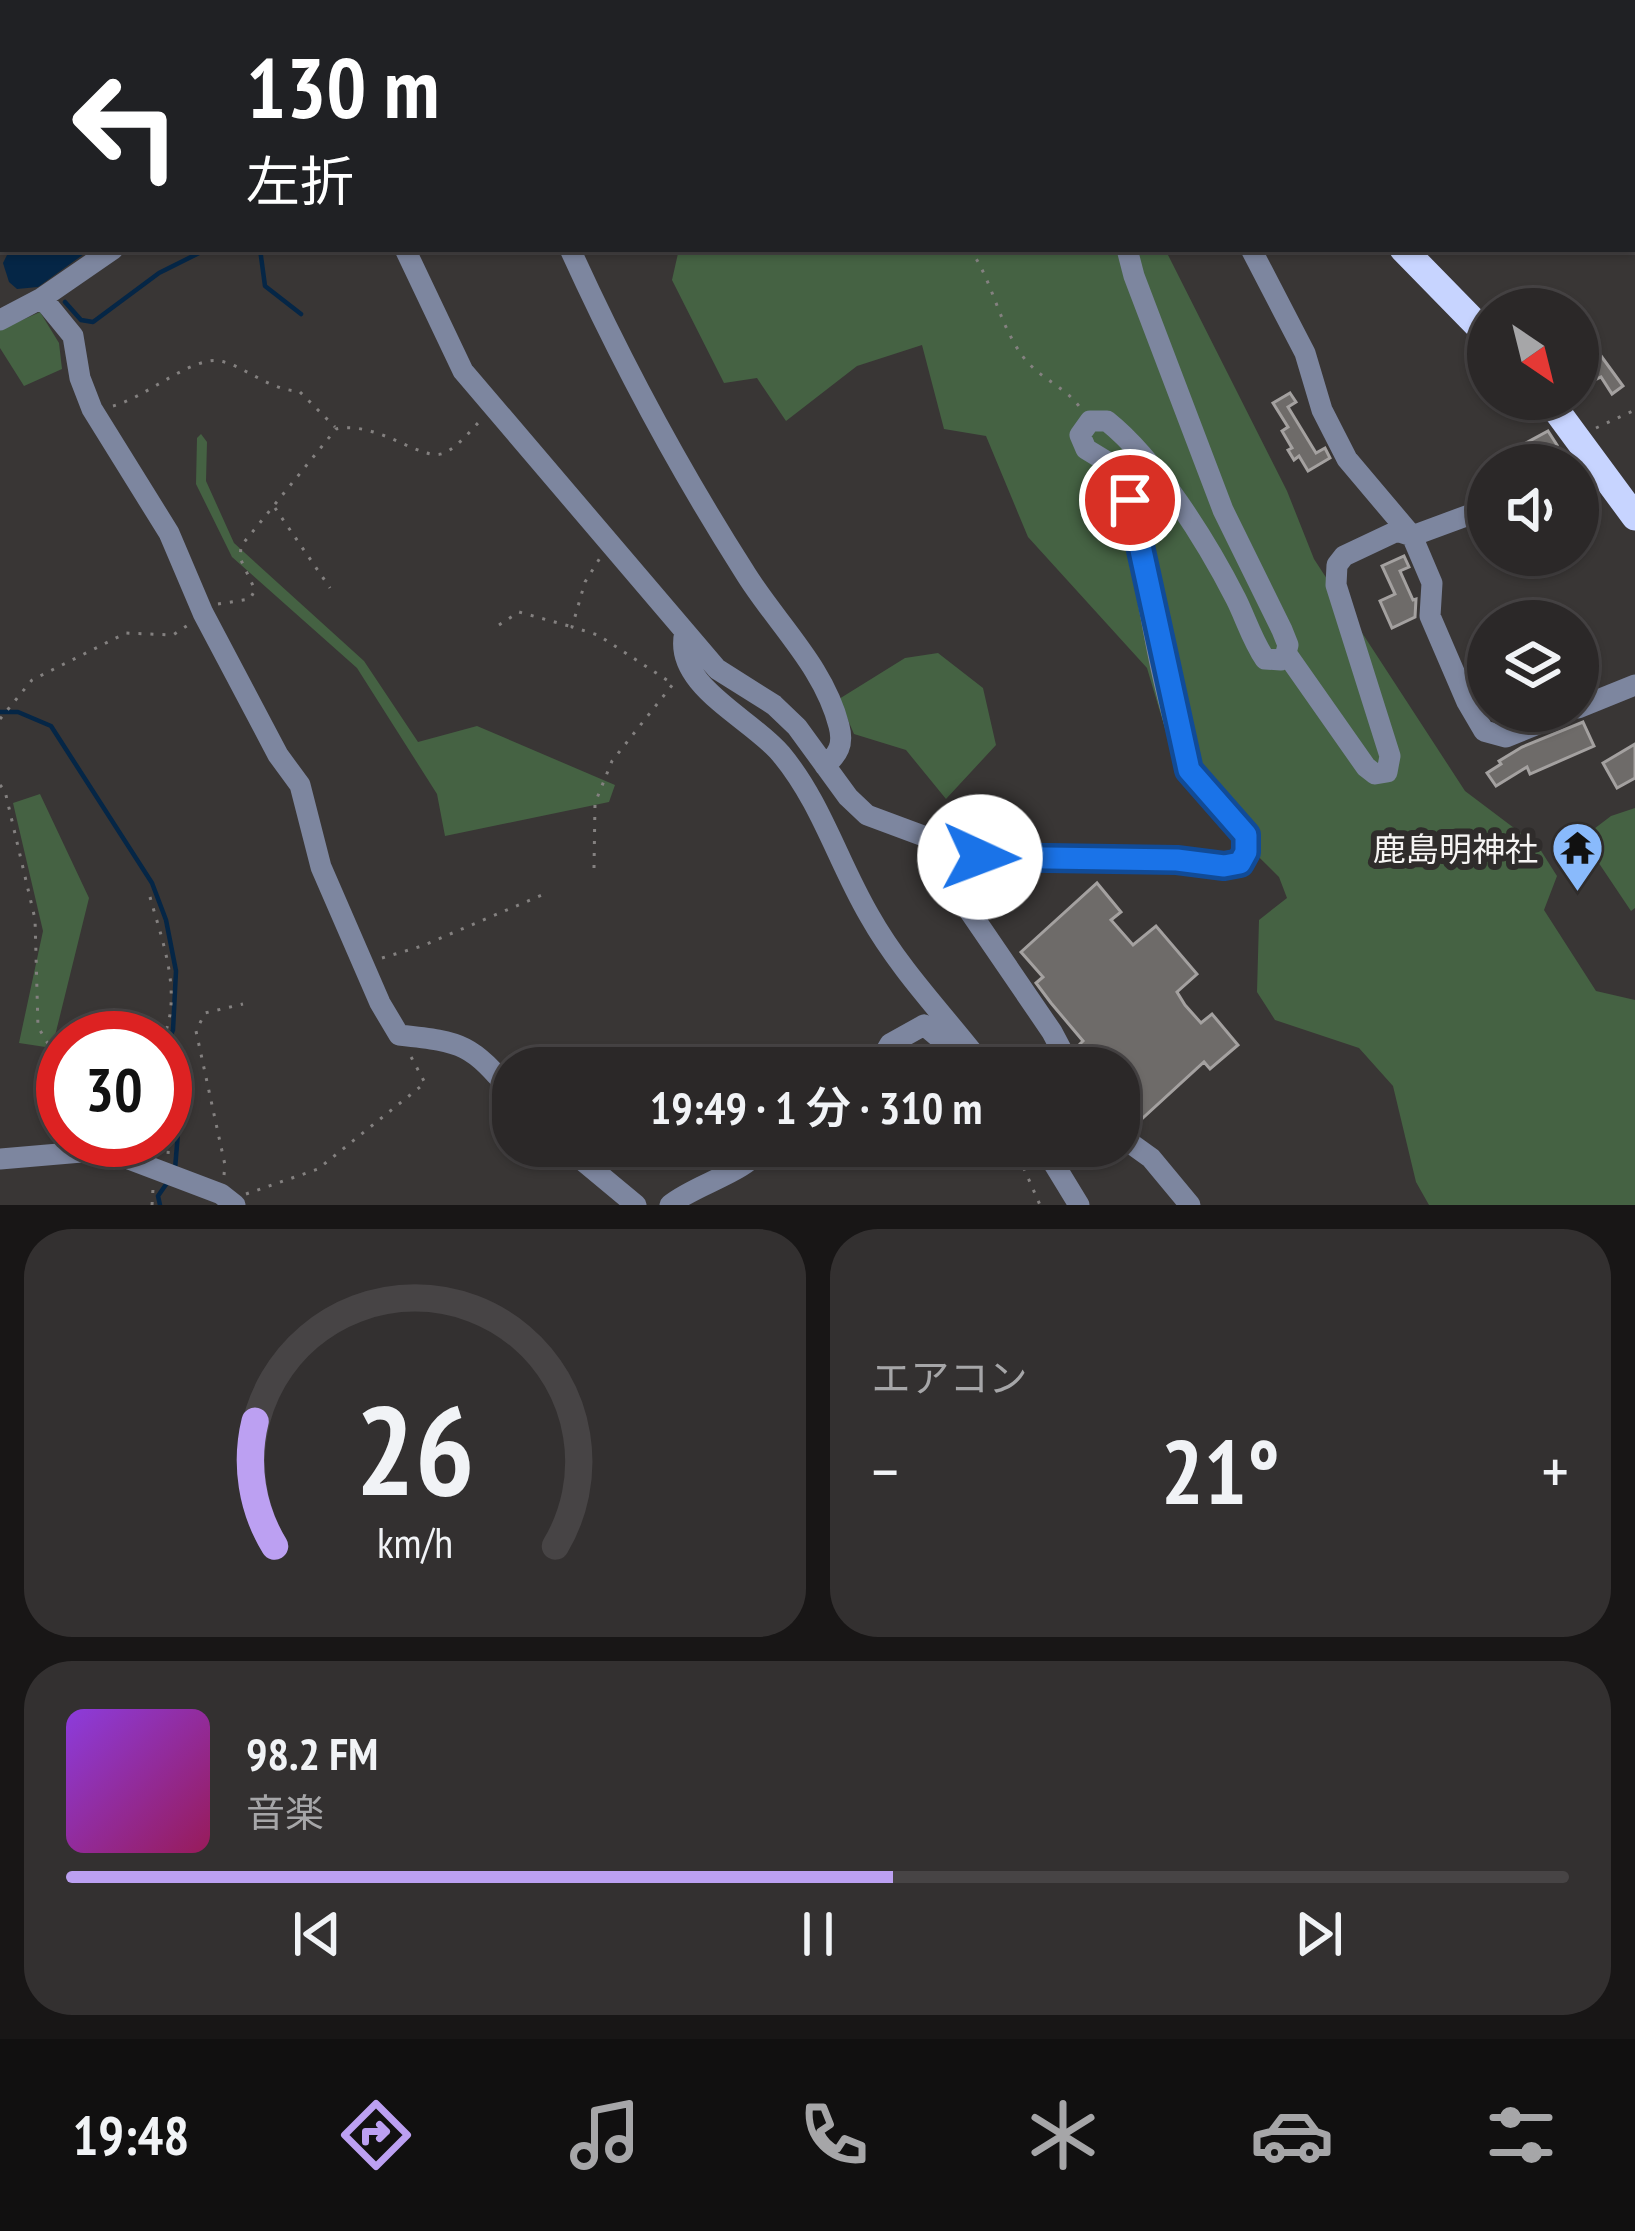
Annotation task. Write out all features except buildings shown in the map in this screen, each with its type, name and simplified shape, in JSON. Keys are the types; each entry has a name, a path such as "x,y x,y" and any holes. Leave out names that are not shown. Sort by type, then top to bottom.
{"main road":[{"path":"1406,252 1467,315"},
{"path":"1565,420 1581,444"},
{"path":"1599,480 1635,517"}],"street":[{"path":"0,320 42,298 109,252"},
{"path":"406,252 457,359 493,406 717,669 774,705 797,727 848,797 882,824 980,857 1177,860 1224,866 1240,863 1246,835 1189,770 1130,500 1109,463 1086,449 1080,435 1090,421 1107,421 1142,457 1184,514 1235,597 1265,659 1281,660 1288,644 1223,510 1128,252"},
{"path":"573,252 663,431 721,533 825,690 842,743 825,766"},
{"path":"1253,252 1306,353 1322,410 1347,459 1412,536 1432,583 1430,616 1467,702"},
{"path":"42,298 73,336 80,378 92,410 169,533 203,613 278,754 300,785 320,867 399,1035 453,1041 481,1056 492,1069"},
{"path":"1286,653 1366,766 1375,774 1388,772 1390,756 1336,585 1337,565 1344,556 1397,531 1412,536 1467,516"},
{"path":"685,632 681,649 697,681 782,754 810,794 868,913 934,1010 967,1047"},
{"path":"1599,699 1635,685"},
{"path":"1488,732 1506,737 1518,732"},
{"path":"1004,859 988,882 966,896 968,909 1060,1047"},
{"path":"888,1047 924,1024 948,1047"},
{"path":"0,1159 105,1150 229,1200"},
{"path":"1140,1151 1190,1205"},
{"path":"590,1167 636,1205"},
{"path":"670,1205 689,1190 738,1167"},
{"path":"1056,1167 1079,1205"}],"path":[{"path":"776,0 798,0"},
{"path":"972,252 986,271 1015,346 1038,376 1073,399 1090,421"},
{"path":"92,410 119,405 211,360 234,365 280,391 299,391 336,429"},
{"path":"1,718 32,680 126,633 173,634 213,604 250,599 255,590 240,558 242,546 336,429 351,425 374,429 429,455 443,454 493,406"},
{"path":"1578,436 1635,410"},
{"path":"274,506 330,588"},
{"path":"572,627 585,582 610,541"},
{"path":"499,625 519,612 598,635 674,684 612,761 595,803 594,868"},
{"path":"0,785 35,919 38,1011"},
{"path":"362,964 422,946 542,896"},
{"path":"150,897 170,966 169,1011"},
{"path":"244,1004 206,1012 196,1031 229,1200 318,1169 425,1083 399,1035"},
{"path":"174,1167 175,1179"},
{"path":"1023,1167 1040,1205"}],"green space":[{"path":"678,252 1165,252 1287,491 1314,559 1465,791 1538,846 1557,876 1544,910 1596,991 1635,1000 1635,1205 1429,1205 1416,1182 1393,1086 1359,1048 1275,1020 1257,992 1259,920 1287,898 1279,877 1180,779 1147,668 1028,537 986,436 944,429 922,345 857,366 786,421 757,378 724,383 672,280"},
{"path":"40,312 59,343 62,369 24,386 0,348 0,330"},
{"path":"201,434 207,442 206,481 234,543 364,661 418,742 477,726 615,785 609,802 445,836 437,794 357,668 232,557 196,484"},
{"path":"938,653 983,688 996,745 946,799 906,750 854,734 839,699 905,658"},
{"path":"40,794 89,898 61,1011 36,1011 36,1046 19,1043 43,931 13,803"},
{"path":"1635,808 1635,908 1631,911 1582,838 1611,816"}],"water":[{"path":"8,252 87,252 38,287 17,289 9,282 3,263"}],"waterway":[{"path":"65,302 81,320 93,322 159,273 201,252"},
{"path":"260,252 265,286 301,314"},
{"path":"0,712 18,712 51,726 152,883 166,920 176,971 174,1011"},
{"path":"160,1205 158,1196 167,1183"}],"place":[{"name":"鹿島明神社","path":"1577,894"}],"route":[{"path":"980,857 1177,860 1224,866 1240,863 1246,852 1246,835 1189,770 1130,500"}]}
